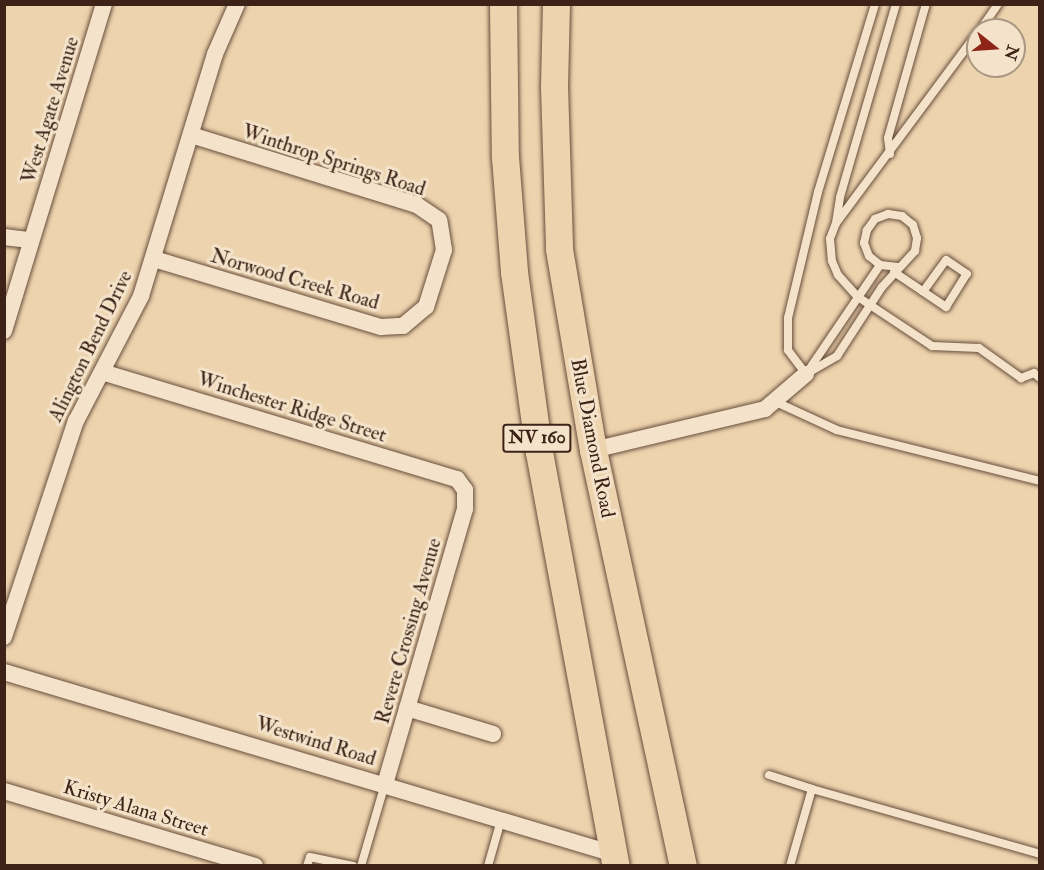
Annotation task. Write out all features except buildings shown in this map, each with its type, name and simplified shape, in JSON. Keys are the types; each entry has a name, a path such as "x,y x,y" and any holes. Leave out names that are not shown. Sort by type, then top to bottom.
{"highway":[{"name":"NV 160","path":"502,4 505,157 514,272 539,452 615,860"},
{"name":"Blue Diamond Road","path":"556,4 554,86 559,249 593,450 683,866"}],"street":[{"name":"West Agate Avenue","path":"4,331 104,4"},
{"name":"Alington Bend Drive","path":"4,637 54,477 76,421 141,296 154,260 215,54 237,4"},
{"name":"Winthrop Springs Road","path":"191,135 417,205 439,220 444,250 435,279"},
{"path":"4,237 30,240"},
{"name":"Norwood Creek Road","path":"154,260 381,327 403,326 426,307 435,279"},
{"name":"Winchester Ridge Street","path":"102,372 458,478 465,490"},
{"path":"593,450 765,409 776,402 806,374"},
{"name":"Revere Crossing Avenue","path":"385,784 465,509 465,490"},
{"name":"Westwind Road","path":"4,672 385,784 501,820 615,860"},
{"path":"406,708 493,734"},
{"name":"Kristy Alana Street","path":"4,791 255,866"}],"lane":[{"path":"806,374 788,350 788,318 818,192 875,4"},
{"path":"896,4 840,197 836,223 830,239 832,261 838,275 858,297 932,346 979,348 1021,378 1034,373 1040,378"},
{"path":"890,154 888,138 926,4"},
{"path":"988,18 998,4"},
{"path":"836,223 890,154 966,49"},
{"path":"806,374 837,356 896,269 915,251 918,238 913,225 902,216 888,214 875,219 866,236 869,256 880,265 896,269 924,292 946,307 967,274 946,260 924,292"},
{"path":"806,374 880,265"},
{"path":"776,402 837,430 1040,481"},
{"path":"769,775 1040,854"},
{"path":"361,866 385,784"},
{"path":"790,866 812,789"},
{"path":"488,866 501,820"},
{"path":"308,866 310,856 352,866"}]}
